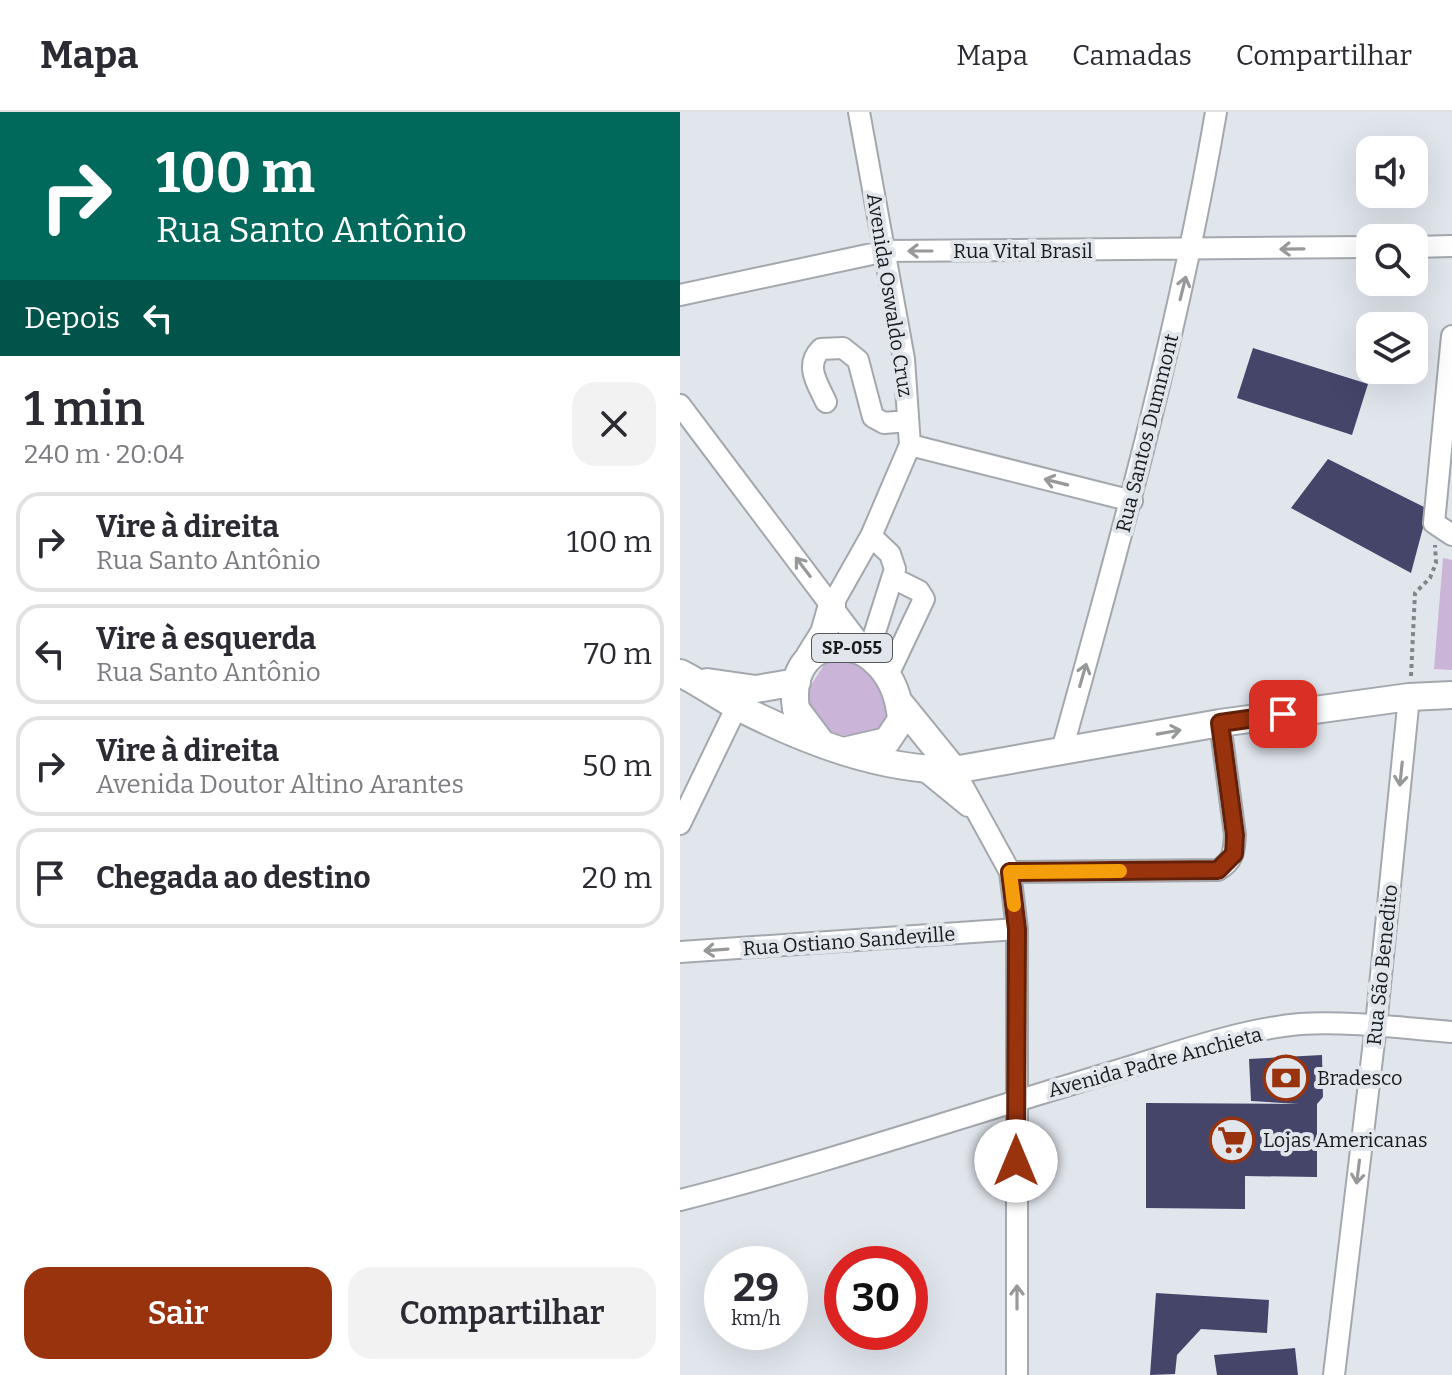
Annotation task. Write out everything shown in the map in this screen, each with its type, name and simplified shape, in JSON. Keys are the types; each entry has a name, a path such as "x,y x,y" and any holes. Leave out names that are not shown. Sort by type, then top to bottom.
{"main road":[{"path":"809,657 824,633 832,605"},
{"name":"SP-055","path":"833,747 796,709 797,682 809,657 830,647 867,653 954,770"},
{"name":"SP-055","path":"686,676 737,706 833,747 924,770 954,770 1220,723 1409,697 1452,695"},
{"name":"SP-055","path":"686,676 756,689 797,682"},
{"path":"833,747 874,745 893,736 901,720 893,689"}],"street":[{"name":"Avenida Oswaldo Cruz","path":"832,605 871,536 910,445 904,359 859,112"},
{"name":"Rua Santos Dummont","path":"1062,750 1132,501 1192,251 1216,112"},
{"path":"1428,247 1452,246"},
{"name":"Rua Vital Brasil","path":"680,295 886,251 1356,247"},
{"path":"1452,336 1434,523 1452,535"},
{"path":"826,402 813,374 812,361 821,349 843,348 858,360 873,417 884,423 908,421"},
{"path":"680,405 867,653"},
{"path":"910,445 1132,501"},
{"path":"867,653 895,579 894,561 871,536"},
{"path":"893,689 924,599 919,591 895,579"},
{"name":"Rua São Benedito","path":"1334,1375 1376,1025 1409,697"},
{"path":"680,824 737,706"},
{"path":"1010,872 1218,870 1228,864 1234,854 1235,835 1220,723"},
{"path":"924,770 975,811"},
{"path":"954,770 1010,872 1017,929 1017,1375"},
{"name":"Rua Ostiano Sandeville","path":"680,952 1017,929"},
{"name":"Avenida Padre Anchieta","path":"680,1200 904,1138 1016,1100 1223,1039 1299,1024 1376,1025 1452,1032"}],"path":[{"path":"1409,697 1415,593 1430,578 1436,563 1434,523"}],"shaded area":[{"path":"1443,558 1452,560 1452,670 1434,669"},
{"path":"829,657 862,660 890,697 889,732 851,736 815,725 804,696"}],"building":[{"path":"1253,348 1356,380 1356,384 1368,384 1352,435 1237,398"},
{"path":"1328,459 1428,509 1411,573 1291,508"},
{"name":"Lojas Americanas","path":"1322,1055 1323,1097 1317,1104 1317,1177 1245,1176 1245,1209 1146,1208 1146,1103 1299,1104 1251,1101 1249,1059"},
{"path":"1156,1293 1269,1300 1267,1333 1201,1329 1177,1355 1175,1374 1150,1375"},
{"path":"1295,1348 1298,1375 1217,1375 1214,1355"}],"slow traffic":[{"path":"1014,905 1010,872 1120,871"}],"place":[{"name":"Bradesco","path":"1286,1078"},
{"name":"Lojas Americanas","path":"1232,1140"}],"route":[{"path":"1016,1161 1017,929 1010,872 1218,870 1228,864 1234,854 1235,835 1220,723 1283,714"}]}
